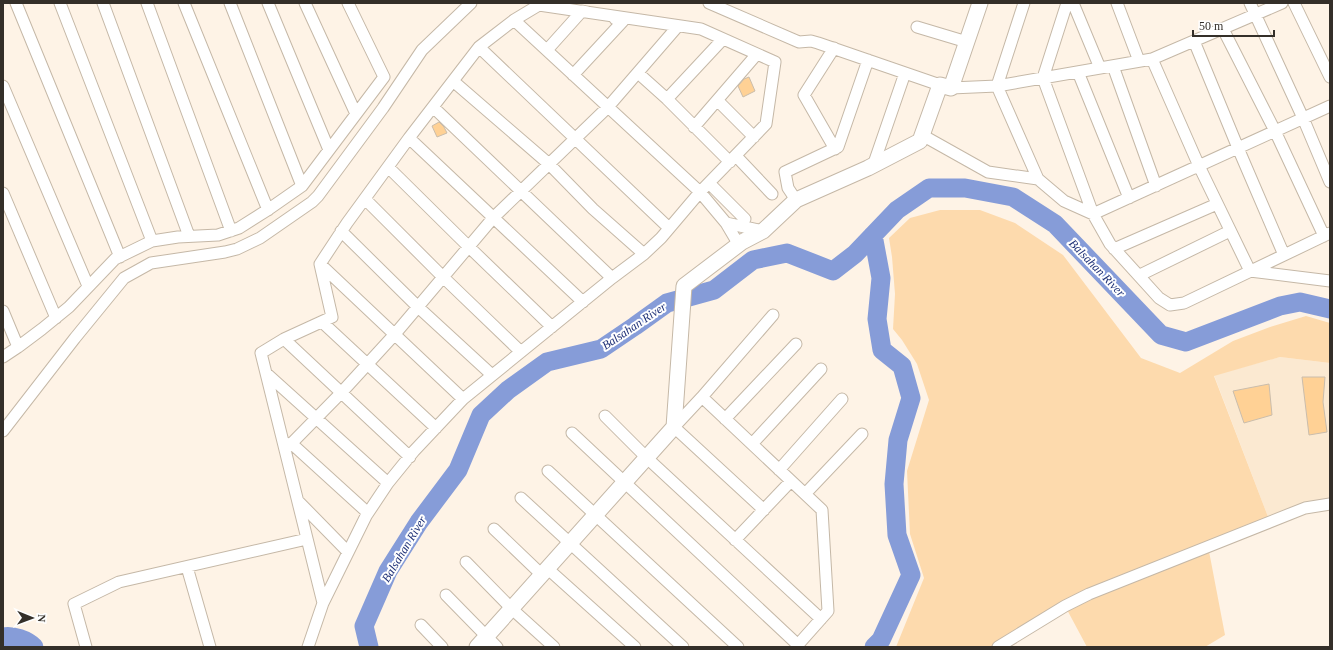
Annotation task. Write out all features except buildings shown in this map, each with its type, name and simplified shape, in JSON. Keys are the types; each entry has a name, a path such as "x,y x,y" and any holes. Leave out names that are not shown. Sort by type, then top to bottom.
{"street":[{"path":"16,3 120,257"},
{"path":"60,3 152,241"},
{"path":"103,3 189,236"},
{"path":"147,3 231,231"},
{"path":"184,3 268,210"},
{"path":"230,3 302,186"},
{"path":"268,3 328,150"},
{"path":"305,3 356,114"},
{"path":"3,357 69,307 115,259 152,241 178,237 218,234 239,228 302,186 384,77 348,3"},
{"path":"3,431 75,338 124,278 151,263 237,249 260,238 312,202 384,108 422,50 471,3"},
{"path":"709,3 799,42 811,41 946,86 997,86 1152,59 1282,3"},
{"path":"1024,3 997,86 1038,179 1064,201 1093,214 1330,106"},
{"path":"1067,3 1043,78 1093,214 1114,249 1160,298 1170,305 1184,303 1327,234 1223,28"},
{"path":"1073,3 1100,68"},
{"path":"1117,3 1139,61"},
{"path":"1250,3 1303,118 1330,182"},
{"path":"1294,3 1330,77"},
{"path":"674,427 684,286 738,245 763,231 796,200 873,166 920,141 967,42 978,4"},
{"path":"308,647 324,603 348,552 368,513 388,483 410,456 463,399 612,278 644,254 700,192 766,124 775,62 702,29 539,5 514,20 479,47 409,138 341,231 320,264 332,317 284,339 261,353 288,446 298,501 324,603"},
{"path":"547,50 582,11"},
{"path":"573,75 623,20 582,11"},
{"path":"514,20 700,192 726,223 738,245"},
{"path":"288,446 341,393 394,334 493,218 608,107 678,26"},
{"path":"917,27 967,42"},
{"path":"667,99 722,39"},
{"path":"1194,41 1284,254"},
{"path":"479,47 669,228"},
{"path":"834,48 804,95 835,149"},
{"path":"694,127 757,54"},
{"path":"1152,59 1199,166 1250,271"},
{"path":"796,200 788,188 785,172 838,147 868,60"},
{"path":"1113,66 1156,186"},
{"path":"1078,72 1129,198"},
{"path":"638,73 667,99 694,127 772,194"},
{"path":"873,166 905,73"},
{"path":"453,81 549,164 592,209 644,254"},
{"path":"3,86 88,286"},
{"path":"718,101 754,137"},
{"path":"433,107 612,278"},
{"path":"922,135 988,172 1038,179"},
{"path":"409,138 583,302"},
{"path":"388,167 552,327"},
{"path":"709,183 745,219"},
{"path":"3,193 56,318"},
{"path":"365,199 521,352"},
{"path":"1114,249 1218,204"},
{"path":"726,223 763,231"},
{"path":"341,231 492,376"},
{"path":"1140,276 1230,231"},
{"path":"320,264 463,399"},
{"path":"1250,271 1330,281"},
{"path":"3,311 18,347"},
{"path":"446,595 487,644 512,609 702,397 773,315"},
{"path":"322,322 436,428"},
{"path":"284,339 410,456"},
{"path":"725,419 796,344"},
{"path":"752,444 821,369"},
{"path":"266,373 388,483"},
{"path":"572,433 797,646 828,611 822,510 702,397"},
{"path":"779,470 842,399"},
{"path":"605,416 647,458 821,619"},
{"path":"674,427 764,510"},
{"path":"805,494 862,434"},
{"path":"288,446 368,513"},
{"path":"548,471 738,647"},
{"path":"735,540 791,481"},
{"path":"521,498 683,647"},
{"path":"298,501 348,552"},
{"path":"998,647 1065,606 1089,594 1305,508 1330,504"},
{"path":"494,529 635,647"},
{"path":"86,647 74,604 119,582 308,539"},
{"path":"466,562 512,609 554,647"},
{"path":"188,567 210,647"},
{"path":"421,625 442,647"}],"shaded area":[{"path":"940,210 980,210 1015,223 1063,255 1141,358 1180,373 1233,341 1270,327 1306,316 1330,323 1330,363 1280,357 1214,376 1270,522 1208,546 1225,635 1205,647 1087,647 1065,606 999,647 896,647 924,578 910,534 907,471 929,400 917,364 902,340 893,329 895,294 889,238 910,218"},
{"path":"1280,357 1330,363 1330,504 1270,522 1214,375"}],"waterway":[{"name":"Balsahan River","path":"369,647 364,626 388,571 419,522 458,470 481,415 508,390 547,362 601,349 667,303 714,290 753,260 787,253 833,271 855,254 897,210 929,188 965,188 1013,197 1055,224 1161,335 1186,342 1280,306 1300,302 1330,309"},
{"name":"Balsahan River","path":"873,235 881,278 877,319 882,350 902,366 911,398 898,440 894,484 897,535 911,575 881,640 874,647"},
{"name":"Balsahan River","path":"3,637 20,639 28,642 34,647"}]}
